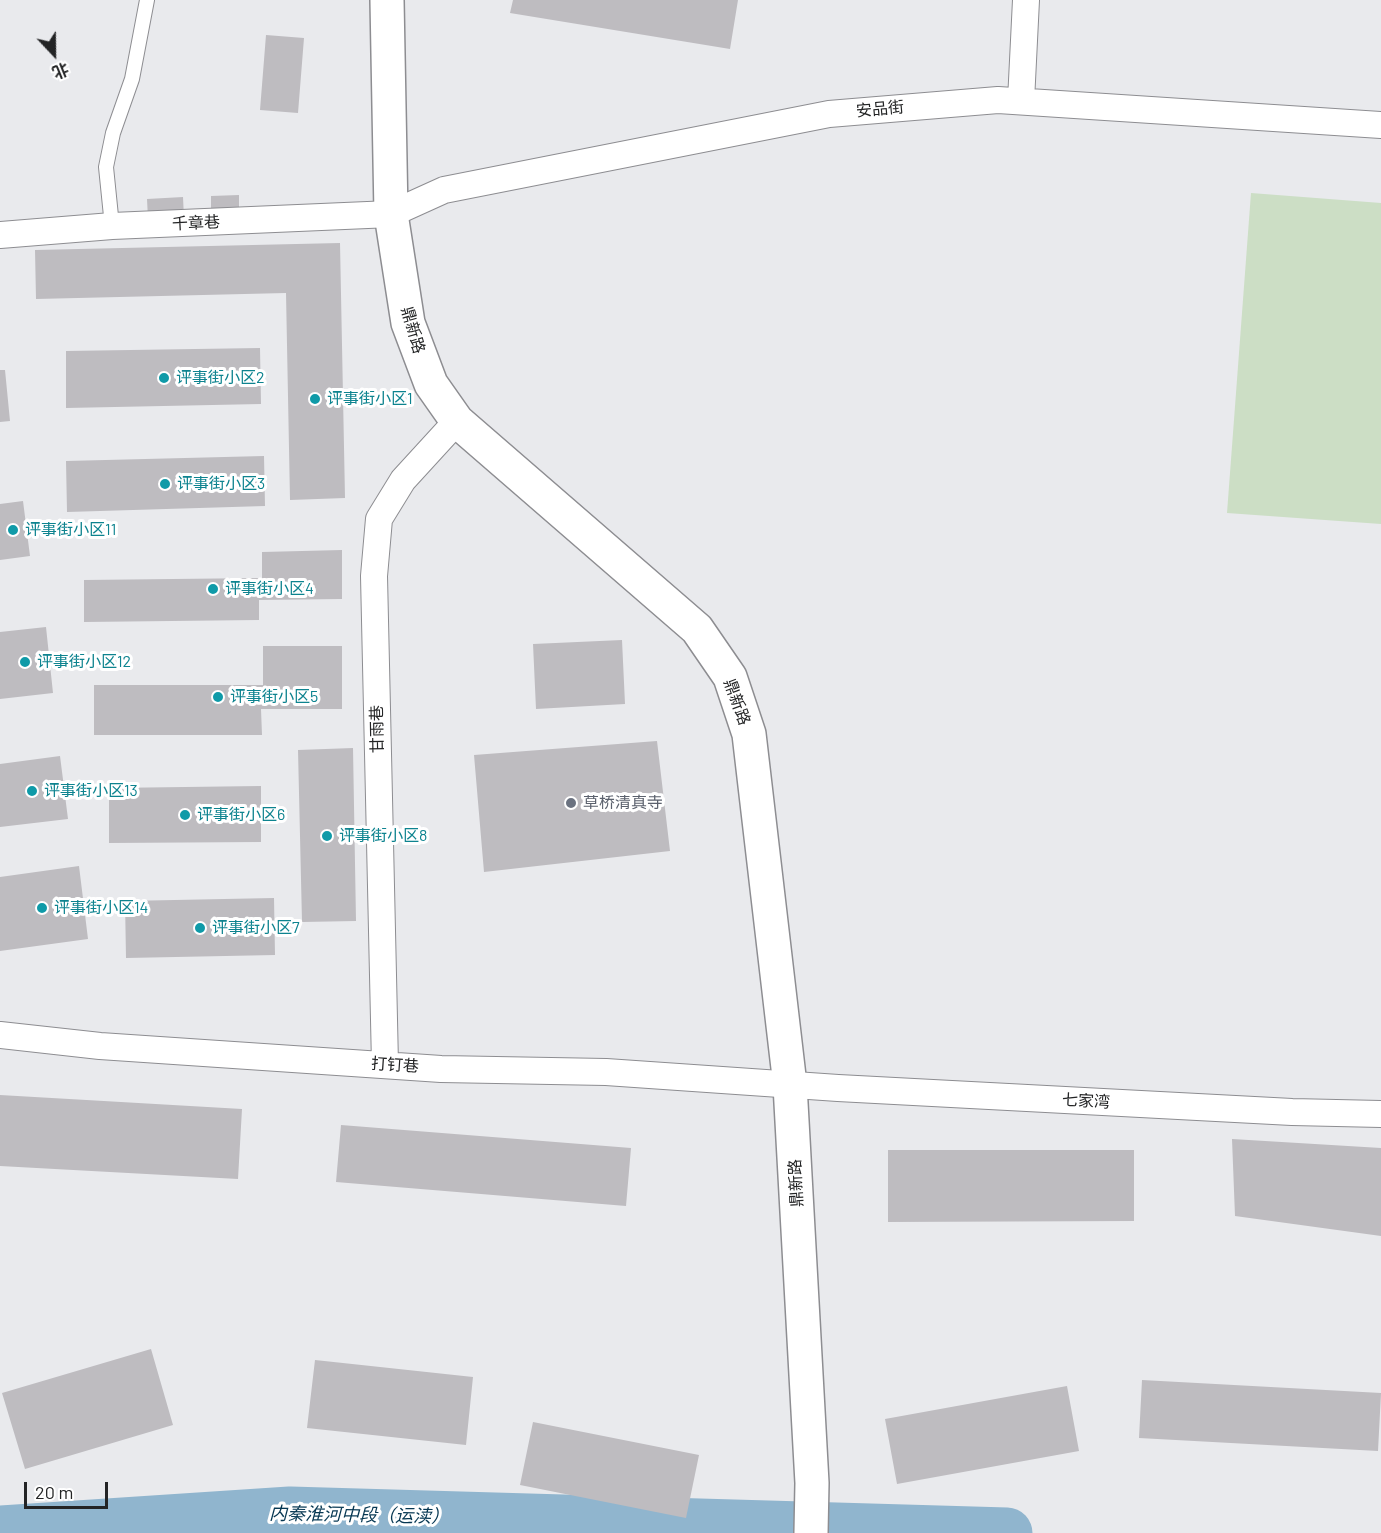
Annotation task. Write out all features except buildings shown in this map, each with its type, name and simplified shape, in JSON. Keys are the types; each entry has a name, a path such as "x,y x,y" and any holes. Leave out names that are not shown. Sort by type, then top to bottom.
{"street":[{"name":"鼎新路","path":"387,0 391,214 408,323 431,384 456,421 697,629 730,677 749,734 790,1085 812,1482 811,1533"},
{"path":"1021,101 1026,0"},
{"name":"安品街","path":"391,214 444,190 829,114 998,100 1381,125"},
{"name":"千章巷","path":"0,235 112,226 391,214"},
{"name":"甘雨巷","path":"385,1064 374,576 379,519 403,480 456,421"},
{"name":"打钉巷","path":"0,1035 100,1046 441,1069 606,1072 790,1085"},
{"name":"七家湾","path":"790,1085 1292,1112 1381,1114"}],"lane":[{"path":"112,226 106,167 112,134 132,79 147,0"}],"green space":[{"path":"1251,193 1381,203 1381,524 1227,513"}],"waterway":[{"name":"内秦淮河中段（运渎）","path":"0,1531 290,1512 1007,1533"}],"place":[{"name":"评事街小区2","path":"164,378"},
{"name":"评事街小区1","path":"315,399"},
{"name":"评事街小区3","path":"165,484"},
{"name":"评事街小区11","path":"13,530"},
{"name":"评事街小区4","path":"213,589"},
{"name":"评事街小区12","path":"25,662"},
{"name":"评事街小区5","path":"218,697"},
{"name":"评事街小区13","path":"32,791"},
{"name":"草桥清真寺","path":"571,803"},
{"name":"评事街小区6","path":"185,815"},
{"name":"评事街小区8","path":"327,836"},
{"name":"评事街小区14","path":"42,908"},
{"name":"评事街小区7","path":"200,928"}]}
